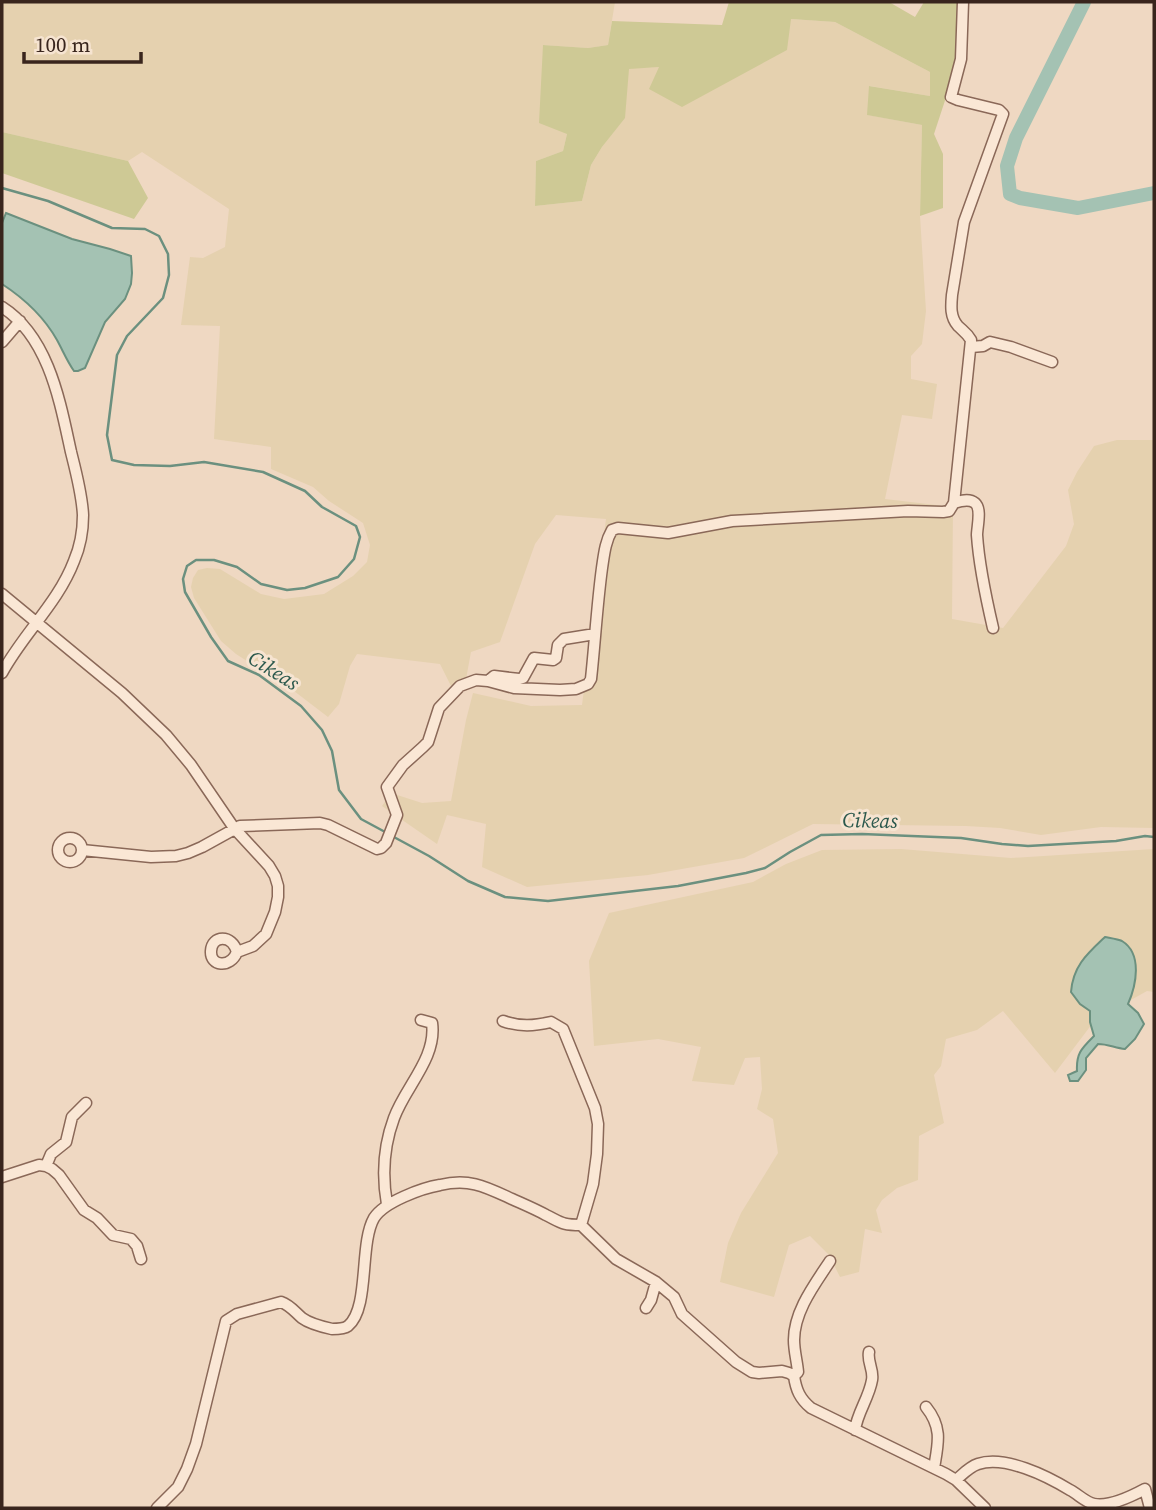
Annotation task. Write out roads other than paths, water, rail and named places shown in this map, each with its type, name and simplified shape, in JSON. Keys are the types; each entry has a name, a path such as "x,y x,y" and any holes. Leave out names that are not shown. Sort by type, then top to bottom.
{"street":[{"path":"82,850 151,857 176,856 202,847 234,828 247,825 320,823 377,849 384,847 397,815 387,787 390,780 409,758 428,742 439,709 460,686 468,682 488,681 514,688 560,690 588,684 591,679 603,564 612,530 618,528 668,533 732,521 949,511 954,503 971,347 969,336 953,319 952,295 964,222 1003,114 999,110 951,97 961,59 963,2"},
{"path":"2,307 20,321 39,349 54,384 73,458 83,514 82,532 73,563 64,581 2,673"},
{"path":"2,342 20,321"},
{"path":"971,347 990,342 1052,362"},
{"path":"954,503 967,500 974,502 979,509 977,538 993,628"},
{"path":"2,594 122,693 166,735 191,765 234,828 269,866 278,886 275,912 266,934 253,946 237,952"},
{"path":"488,681 494,676 523,678 534,658 556,658 558,645 564,639 595,634"},
{"path":"387,1204 384,1172 388,1137 395,1115 423,1064 432,1041 432,1024 430,1021 421,1020"},
{"path":"503,1021 527,1026 551,1022 563,1029 595,1108 597,1154 593,1184 581,1226"},
{"path":"46,1166 51,1154 66,1142 72,1117 86,1103"},
{"path":"2,1177 39,1165 46,1166 59,1175 84,1210 97,1218 113,1235 131,1239 137,1246 141,1259"},
{"path":"157,1508 181,1482 191,1458 226,1321 237,1314 281,1302 304,1319 332,1329 343,1329 353,1319 358,1307 367,1238 374,1219 387,1204 438,1185 469,1183 490,1188 564,1225 581,1226 616,1259 656,1282 674,1297 682,1314 736,1362 752,1372 789,1373 793,1376 796,1390 804,1403 823,1415 956,1480 985,1508"},
{"path":"793,1376 798,1372 793,1341 796,1323 830,1261"},
{"path":"646,1308 656,1282"},
{"path":"855,1430 873,1376 868,1359 869,1352"},
{"path":"926,1407 937,1423 934,1468"},
{"path":"956,1480 969,1468 980,1463 1014,1465 1048,1478 1082,1503 1098,1504 1128,1498 1145,1489 1150,1508"}],"waterway":[{"path":"1084,2 1016,138 1007,166 1010,194 1078,208 1154,193"},
{"name":"Cikeas","path":"2,188 48,201 112,228 145,229 159,236 168,254 169,275 163,298 127,336 117,355 107,435 112,460 134,465 170,466 204,462 263,472 305,491 322,507 356,526 360,537 354,559 338,577 305,588 287,590 261,584 237,567 214,560 196,560 187,566 183,579 185,592 228,661 259,675 301,706 322,730 332,751 339,790 361,819 387,833"},
{"name":"Cikeas","path":"392,836 468,881 505,897 548,901 678,886 746,873 765,868 821,835 961,838 1028,846 1154,837"}]}
